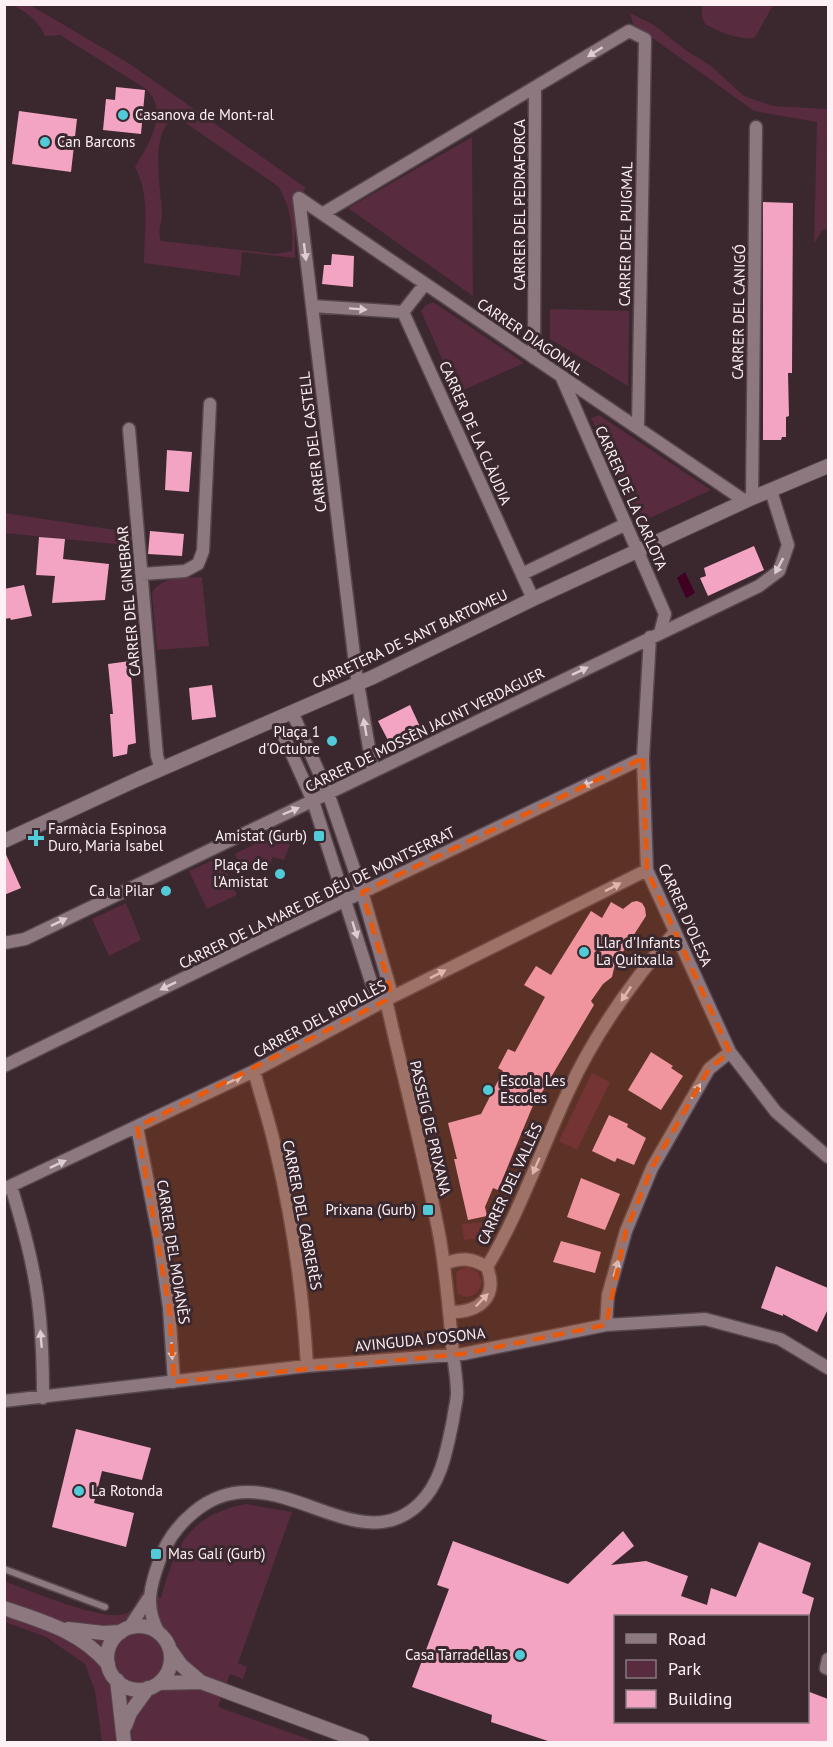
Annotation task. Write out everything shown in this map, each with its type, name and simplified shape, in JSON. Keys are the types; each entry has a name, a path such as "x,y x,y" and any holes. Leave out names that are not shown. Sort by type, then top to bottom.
{"street":[{"name":"CARRER DEL PUIGMAL","path":"535,88 629,31 645,39 638,428"},
{"path":"322,214 535,88"},
{"name":"CARRER DEL PEDRAFORCA","path":"534,358 535,88"},
{"name":"CARRER DEL CANIGÓ","path":"749,500 756,127"},
{"name":"CARRER DIAGONAL","path":"299,198 638,428 749,500"},
{"name":"CARRER DEL CASTELL","path":"299,198 357,683"},
{"path":"312,306 404,312 425,284"},
{"name":"CARRER DE LA CLÀUDIA","path":"404,312 534,599"},
{"name":"CARRER DE LA CARLOTA","path":"561,376 665,614 655,635"},
{"path":"142,574 185,571 198,564 202,551 210,404"},
{"name":"CARRER DEL GINEBRAR","path":"129,429 157,756 161,769"},
{"name":"CARRETERA DE SANT BARTOMEU","path":"4,841 357,683 638,551 828,466"},
{"name":"CARRER DE MOSSÈN JACINT VERDAGUER","path":"4,943 25,939 759,586 779,571 788,545 771,491"},
{"path":"522,574 626,524"},
{"name":"CARRER D'OLESA","path":"655,635 643,758 647,870 730,1052 776,1112 828,1157"},
{"path":"357,683 373,771"},
{"name":"PASSEIG DE PRIXANA","path":"292,712 328,794 362,892 390,988 386,1000 444,1264"},
{"name":"PASSEIG DE PRIXANA","path":"276,719 313,801 374,991 386,1000"},
{"name":"CARRER DE LA MARE DE DÉU DE MONTSERRAT","path":"4,1066 643,758"},
{"name":"CARRER DEL RIPOLLÈS","path":"8,1187 254,1071 386,1000 647,870"},
{"name":"CARRER DEL VALLÈS","path":"487,1267 506,1234 568,1091 592,1048 640,973 675,932"},
{"path":"606,1325 608,1296 627,1231 652,1168 709,1070 730,1052"},
{"name":"CARRER DEL CABRERÈS","path":"254,1071 276,1151 294,1238 303,1307 307,1366"},
{"name":"CARRER DEL MOIANÈS","path":"137,1127 170,1308 174,1383"},
{"path":"8,1187 27,1240 38,1298 43,1357 43,1398"},
{"path":"362,1743 201,1682 181,1665 159,1633 150,1612 150,1595 164,1549 176,1530 202,1506 223,1497 240,1492 263,1492 353,1521 365,1522 383,1522 410,1512 421,1503 433,1487 446,1452 458,1394 453,1355 444,1264 461,1258 471,1259 487,1267 492,1279 491,1288 482,1303 477,1307 459,1312 449,1312"},
{"name":"AVINGUDA D'OSONA","path":"4,1401 307,1366 453,1355 606,1325 705,1319 780,1339 828,1368"},
{"path":"108,1664 110,1646 125,1630 150,1595"},
{"path":"4,1608 60,1628 95,1649 108,1664 117,1680 123,1738"},
{"path":"60,1628 104,1632 144,1626 159,1633"},
{"path":"123,1738 130,1713 170,1668 171,1651"},
{"path":"117,1680 132,1689 201,1682"}],"lane":[{"path":"4,1569 105,1607"}],"highlighted area":[{"path":"643,758 647,870 730,1052 709,1069 652,1168 626,1231 606,1325 463,1354 174,1382 169,1308 137,1127 386,1000 390,988 362,892"}],"green space":[{"path":"702,4 773,5 754,38 741,38 706,25 702,17"},
{"path":"13,5 30,5 130,64 306,188 295,204 295,258 242,252 240,276 144,263 145,202 135,167 155,127 156,109 153,99 146,89 60,35 45,36 36,21","holes":["177,117 279,187 290,218 292,251 275,254 161,241 159,146 162,133 168,123"]},
{"path":"630,13 654,25 684,49 711,66 744,96 773,106 828,109 828,229 822,230 814,244 817,122 754,111 633,24"},
{"path":"472,137 473,296 348,208"},
{"path":"433,302 524,363 457,393 421,311"},
{"path":"550,309 629,311 628,386 550,339"},
{"path":"599,415 711,490 639,523 591,418"},
{"path":"5,513 109,529 134,530 135,546 5,533"},
{"path":"202,577 209,646 157,650 152,593 161,583 167,581"},
{"path":"284,829 290,845 284,860 273,857 266,872 247,866 241,868 235,854"},
{"path":"220,857 237,895 207,909 189,871"},
{"path":"126,903 141,940 109,956 92,919"},
{"path":"592,1073 610,1082 577,1150 559,1141"},
{"path":"486,1222 488,1237 464,1240 462,1224"},
{"path":"468,1267 478,1272 482,1282 476,1293 466,1296 457,1293 456,1274 459,1270"},
{"path":"246,1504 292,1512 238,1663 247,1667 243,1679 230,1674 218,1707 316,1742 102,1742 95,1691 85,1664 46,1637 5,1622 4,1581 87,1610 119,1615 129,1612 141,1592 161,1598 172,1563 187,1536 197,1525 226,1509"}],"shaded area":[{"path":"685,572 695,593 686,598 677,578"}],"building":[{"name":"Casanova de Mont-ral","path":"116,87 145,90 141,134 103,130 106,99 115,100"},
{"name":"Can Barcons","path":"19,111 77,119 71,172 12,164"},
{"path":"763,202 793,203 792,373 788,373 789,416 786,417 786,437 782,437 781,440 763,440"},
{"path":"332,254 354,256 353,287 322,284 324,265 331,265"},
{"path":"167,450 192,452 189,492 165,490"},
{"path":"150,531 184,534 182,556 148,554"},
{"path":"39,537 65,539 63,559 109,564 105,600 52,603 55,576 36,575"},
{"path":"754,546 764,570 708,596 700,578 706,576 704,568"},
{"path":"24,585 32,616 4,619 4,589"},
{"path":"130,661 136,743 128,745 127,754 113,757 110,714 113,714 108,664"},
{"path":"212,685 216,717 192,720 189,688"},
{"path":"410,705 422,731 391,746 378,721"},
{"path":"4,850 21,888 4,895"},
{"path":"637,901 645,908 646,916 615,964 612,977 603,984 591,1001 594,1005 538,1099 536,1098 498,1190 493,1188 485,1207 487,1216 468,1220 448,1123 481,1114 503,1071 498,1068 508,1049 515,1052 545,997 524,985 536,966 551,975 591,911 602,918 611,902 623,909"},
{"path":"651,1052 673,1066 671,1068 683,1076 661,1110 628,1090"},
{"path":"609,1115 628,1124 627,1127 646,1138 634,1165 617,1158 615,1162 592,1151"},
{"path":"581,1178 620,1194 605,1230 567,1217"},
{"path":"561,1241 601,1252 595,1273 553,1262"},
{"path":"776,1266 828,1288 828,1309 817,1332 783,1314 783,1316 761,1308"},
{"name":"La Rotonda","path":"76,1429 151,1448 142,1480 102,1471 94,1503 134,1513 126,1547 52,1527"},
{"name":"Casa Tarradellas","path":"623,1531 634,1546 611,1565 646,1561 688,1576 681,1596 707,1605 711,1588 736,1597 759,1542 811,1563 802,1593 814,1598 809,1617 809,1615 614,1615 614,1723 809,1723 809,1692 828,1699 828,1743 554,1743 491,1722 492,1715 412,1687 449,1589 437,1585 453,1541 568,1584"}],"place":[{"name":"Casanova de Mont-ral","path":"123,115"},
{"name":"Can Barcons","path":"45,142"},
{"name":"Plaça 1 d'Octubre","path":"332,741"},
{"name":"Amistat (Gurb)","path":"319,836"},
{"name":"Farmàcia Espinosa Duro, Maria Isabel","path":"36,838"},
{"name":"Plaça de l'Amistat","path":"280,874"},
{"name":"Ca la Pilar","path":"166,891"},
{"name":"Llar d'Infants La Quitxalla","path":"584,952"},
{"name":"Escola Les Escoles","path":"488,1090"},
{"name":"Prixana (Gurb)","path":"428,1210"},
{"name":"La Rotonda","path":"79,1491"},
{"name":"Mas Galí (Gurb)","path":"156,1554"},
{"name":"Casa Tarradellas","path":"520,1655"}]}
